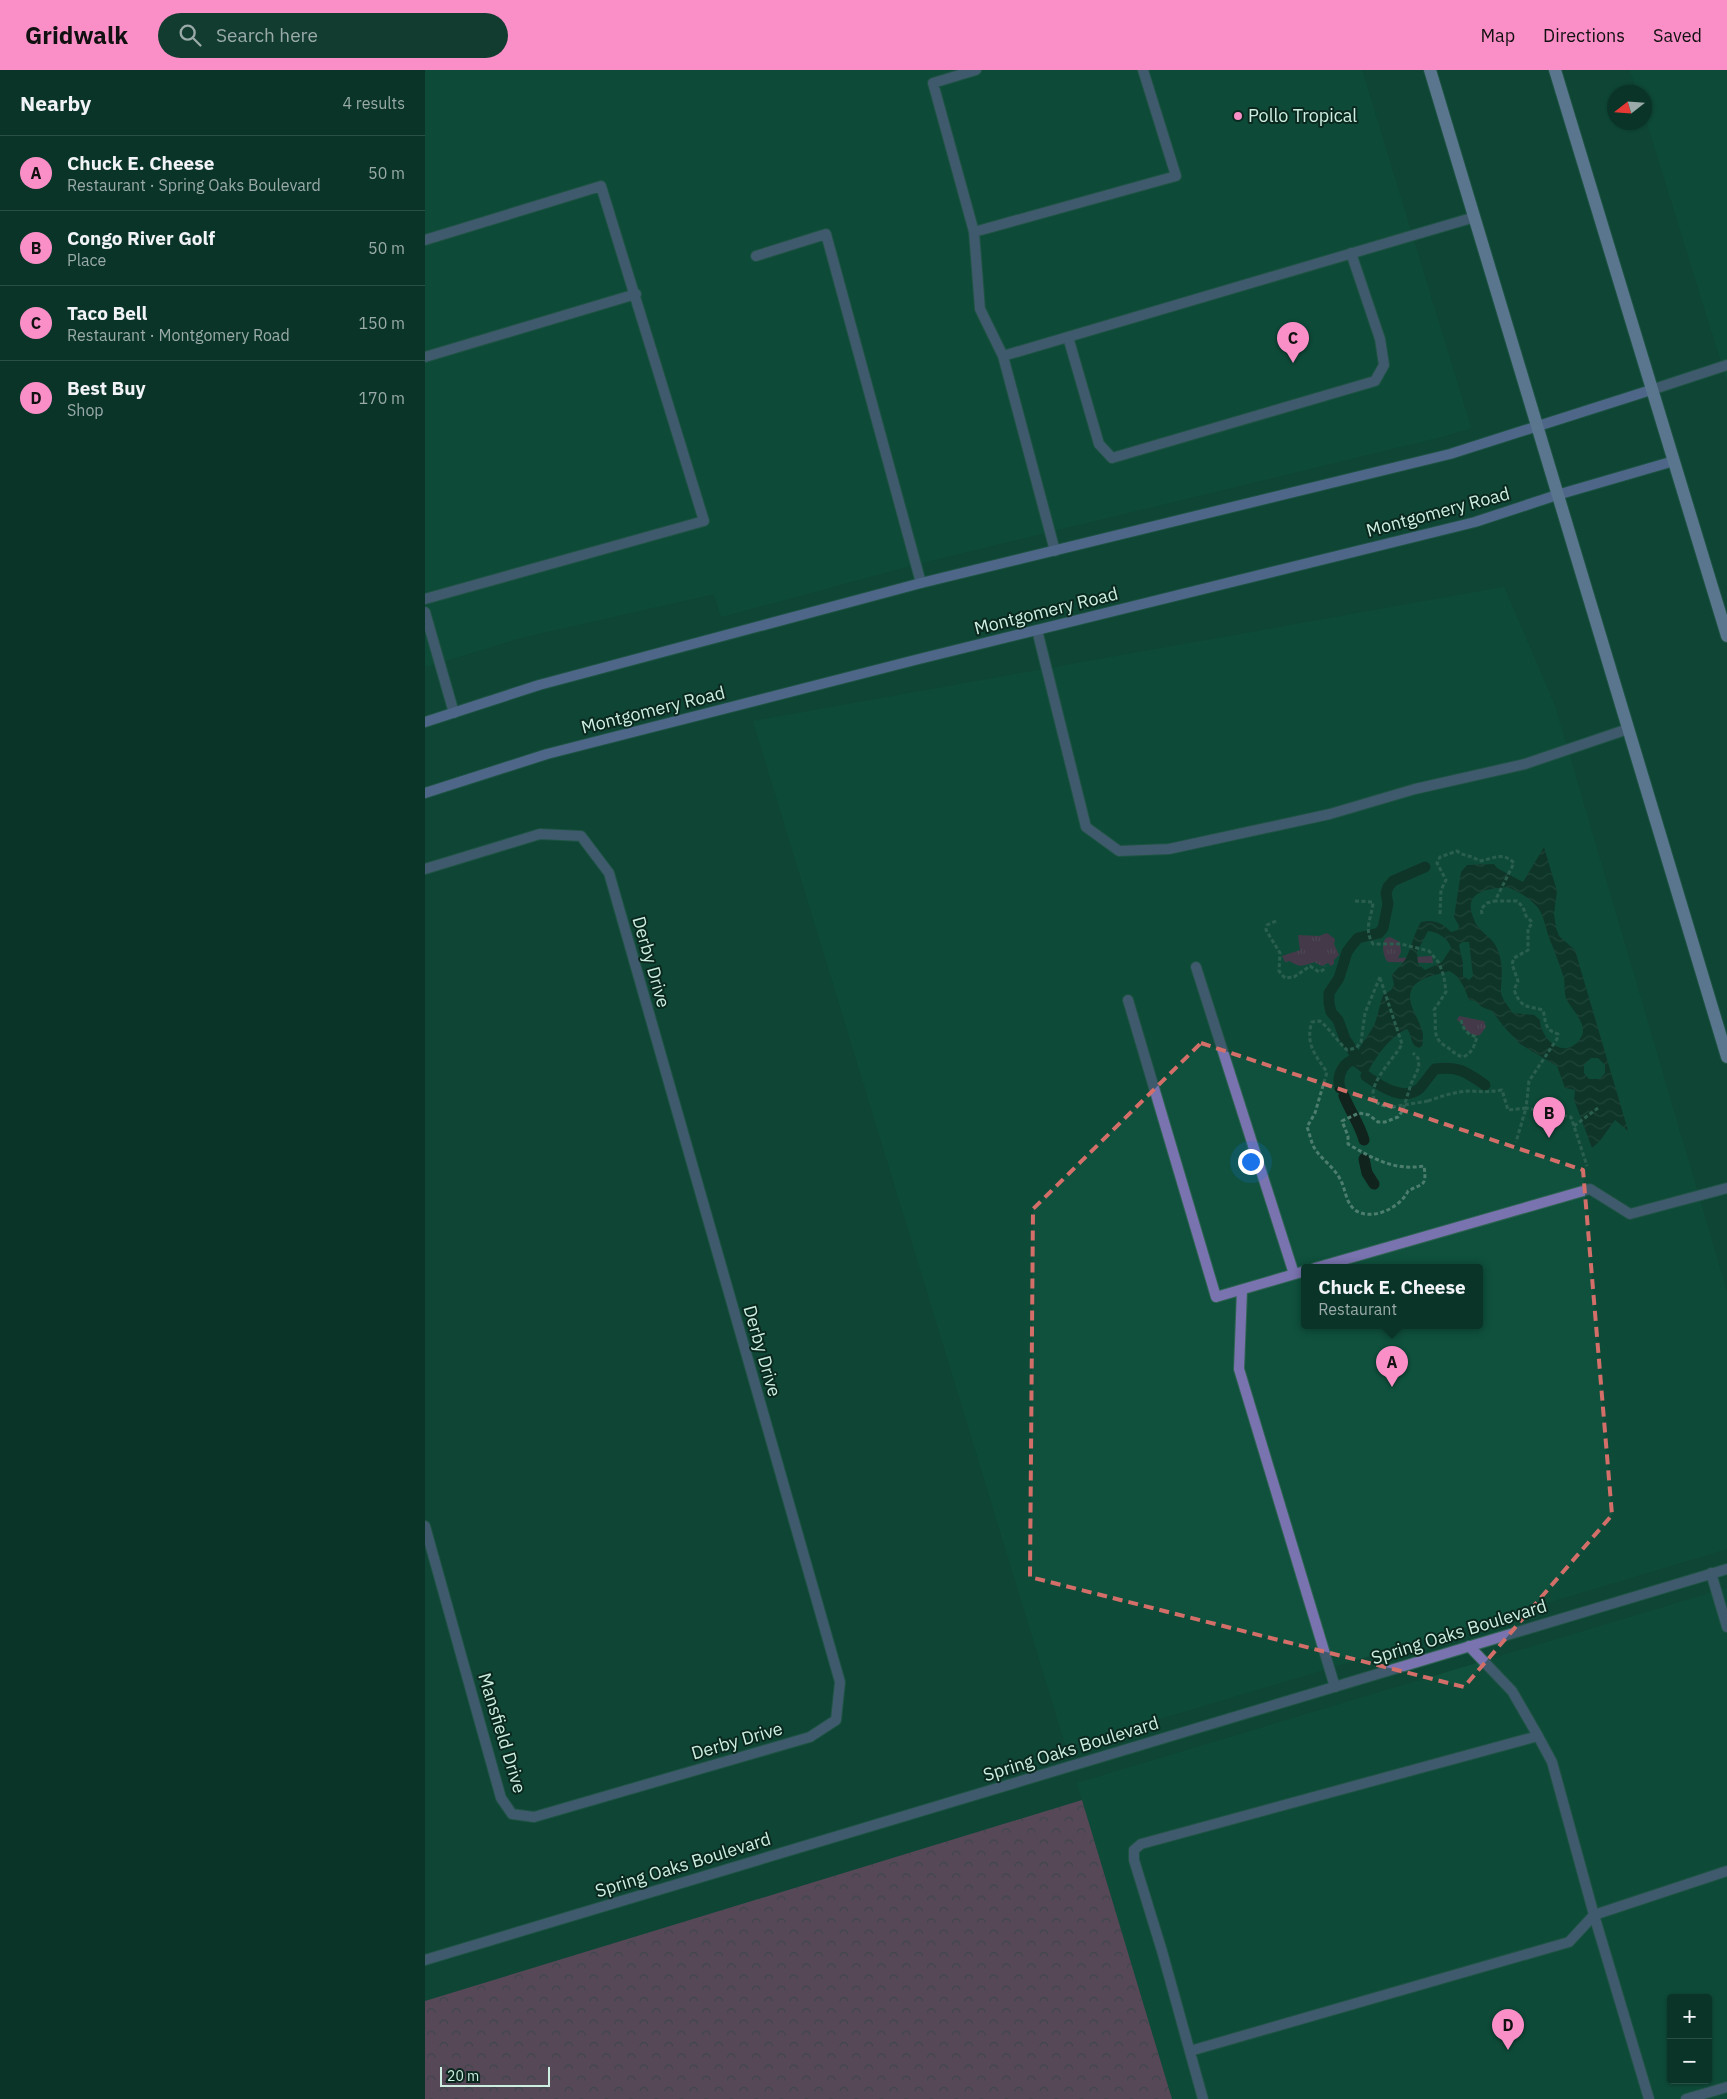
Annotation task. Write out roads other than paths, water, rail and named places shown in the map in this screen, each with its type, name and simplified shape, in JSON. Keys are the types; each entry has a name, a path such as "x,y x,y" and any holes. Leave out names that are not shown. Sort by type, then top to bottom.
{"main road":[{"path":"1430,70 1727,1057"},
{"path":"1555,70 1727,636"},
{"path":"425,722 539,685 921,583 1450,454 1651,390"},
{"name":"Montgomery Road","path":"425,793 547,754 1475,522 1557,495 1674,461"}],"street":[{"path":"975,70 933,83 974,232 980,309 1003,356 1055,551"},
{"path":"974,232 1176,176 1143,70"},
{"path":"425,240 601,186 705,521 425,600"},
{"path":"1003,356 1475,217"},
{"path":"756,256 826,234 921,583"},
{"path":"1068,337 1099,444 1112,458 1375,381 1384,365 1380,339 1351,254"},
{"path":"425,357 636,294"},
{"path":"1651,390 1727,365"},
{"path":"425,612 454,712"},
{"path":"1037,630 1086,827 1119,851 1169,849 1330,814 1415,789 1525,764 1628,729"},
{"name":"Derby Drive","path":"425,869 540,834 581,836 609,873 840,1682 836,1720 810,1737 676,1776"},
{"path":"1196,967 1293,1274"},
{"path":"1129,1000 1216,1297 1301,1272"},
{"path":"1329,1264 1590,1189 1630,1214 1727,1188"},
{"path":"1242,1290 1239,1369 1335,1687"},
{"name":"Mansfield Drive","path":"425,1526 501,1798 512,1814 534,1817 676,1776"},
{"name":"Spring Oaks Boulevard","path":"425,1960 1727,1568"},
{"path":"1711,1573 1727,1627"},
{"path":"1469,1646 1512,1691 1552,1762 1594,1915 1649,2099"},
{"path":"1203,2099 1162,1951 1134,1860 1134,1850 1141,1844 1538,1736"},
{"path":"1190,2051 1569,1942 1594,1915 1727,1871"},
{"path":"1685,2099 1727,2087"}],"water":[{"path":"1544,847 1557,891 1554,914 1556,927 1559,936 1575,950 1628,1131 1615,1120 1600,1141 1592,1148 1574,1100 1575,1090 1565,1088 1557,1066 1520,1044 1492,1011 1482,1007 1475,1001 1469,1000 1459,979 1449,971 1423,979 1411,991 1411,1005 1423,1034 1422,1046 1419,1048 1415,1046 1407,1029 1395,1037 1383,1049 1373,1062 1366,1076 1352,1065 1358,1059 1362,1044 1375,1023 1383,995 1391,990 1394,985 1392,975 1406,959 1421,922 1437,922 1451,932 1458,930 1459,926 1454,917 1461,872 1467,865 1494,864 1497,868 1523,882","holes":["1507,887 1525,896 1534,903 1542,914 1564,979 1566,998 1583,1028 1581,1037 1572,1047 1565,1048 1553,1044 1544,1033 1540,1020 1534,1015 1513,1013 1503,998 1501,992 1501,960 1497,947 1477,925 1472,914 1472,900 1476,895 1487,890","1428,931 1443,936 1451,948 1442,962 1425,970 1418,964 1417,952","1462,942 1469,942 1473,976 1469,980 1463,976 1463,963 1459,945","1591,1058 1598,1058 1605,1065 1605,1073 1600,1079 1589,1079 1584,1073 1584,1065"]}],"waterway":[{"path":"1340,1088 1339,1078 1342,1069 1349,1062 1358,1059 1345,1039 1338,1020 1331,1012 1329,993 1339,978 1347,952 1352,945 1358,938 1379,933 1383,928 1388,904 1386,893 1388,887 1393,881 1425,867"},
{"path":"1366,1076 1385,1088 1407,1094 1420,1088 1435,1069 1443,1068 1462,1071 1485,1085"},
{"path":"1344,1096 1364,1140"},
{"path":"1364,1159 1367,1173 1374,1184"}],"place":[{"name":"Pollo Tropical","path":"1238,116"},
{"name":"Taco Bell","path":"1293,363"},
{"name":"Congo River Golf","path":"1549,1138"},
{"name":"Chuck E. Cheese","path":"1392,1387"},
{"name":"Best Buy","path":"1508,2050"}]}
